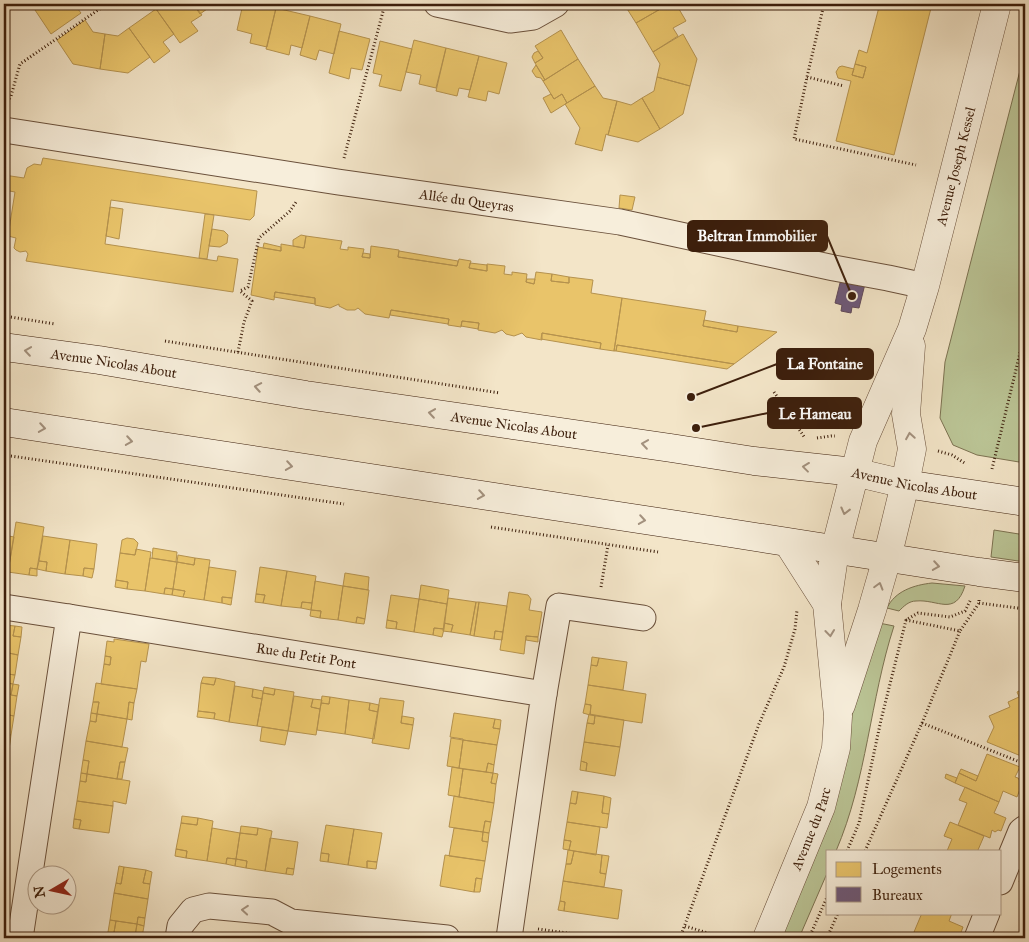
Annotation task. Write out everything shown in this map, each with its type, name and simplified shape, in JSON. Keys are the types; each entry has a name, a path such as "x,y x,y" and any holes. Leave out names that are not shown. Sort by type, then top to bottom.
{"main road":[{"name":"Avenue Joseph Kessel","path":"835,550 863,441 912,330 997,4"},
{"name":"Avenue Joseph Kessel","path":"887,558 912,449 906,414 912,330"},
{"name":"Avenue Nicolas About","path":"4,347 99,360 306,395 754,461 854,472 905,484 1025,502"},
{"path":"4,422 1025,578"},
{"name":"Avenue du Parc","path":"788,543 827,604"},
{"name":"Avenue du Parc","path":"768,938 821,807 836,748 838,716 827,604 835,550"},
{"name":"Avenue du Parc","path":"838,716 887,558"}],"street":[{"path":"438,4 510,20 533,17 556,4"},
{"name":"Allée du Queyras","path":"4,130 338,182 620,222 925,286"},
{"path":"510,932 544,694 559,606 644,618"},
{"name":"Rue du Petit Pont","path":"4,608 544,694"},
{"path":"20,938 69,617"},
{"path":"1002,877 1021,831 1025,828"},
{"path":"178,938 180,926 193,910 209,906 272,912 294,930 447,938"},
{"path":"977,938 987,914"}],"path":[{"path":"338,182 385,4"},
{"path":"824,4 794,139 916,165"},
{"path":"4,108 11,96 20,64 100,8"},
{"path":"807,77 844,86"},
{"path":"238,352 244,322 252,301 240,291 248,287 259,238 282,218"},
{"path":"4,316 62,325"},
{"path":"984,467 992,469 1025,332"},
{"path":"160,340 503,393"},
{"path":"774,392 807,441"},
{"path":"935,450 952,455 967,464"},
{"path":"4,455 346,505"},
{"path":"482,526 663,553"},
{"path":"596,611 608,545"},
{"path":"865,850 922,723 960,631 979,603 979,572"},
{"path":"847,850 859,823 881,720 906,620 918,613 950,617 965,611 973,596 979,572"},
{"path":"680,938 759,724 784,667 795,630 797,603"},
{"path":"979,603 1025,609"},
{"path":"906,620 960,631"},
{"path":"922,723 1025,764"},
{"path":"809,938 826,900"},
{"path":"826,938 838,914"},
{"path":"685,926 724,938"},
{"path":"510,932 604,938"}],"green space":[{"path":"1025,51 1025,463 977,455 953,445 940,418 945,362"},
{"path":"994,530 1025,535 1025,562 991,557"},
{"path":"932,583 965,586 961,595 951,604 913,601 899,611 887,608 890,602 900,593 918,585"},
{"path":"879,623 894,626 879,682 862,768 846,824 836,850 826,850 826,876 799,938 779,938 848,742 852,713"}],"building: Logements":[{"path":"36,4 74,4 81,13 51,34 35,10"},
{"path":"164,4 193,4 202,15 191,22 198,31 180,43 156,9"},
{"path":"193,4 214,4 200,14"},
{"path":"243,4 260,4 276,8 267,47 250,43 252,34 237,30"},
{"path":"624,4 669,4 636,23"},
{"path":"669,4 676,4 686,21 673,28 678,36 653,52 636,23"},
{"path":"870,4 932,4 894,155 836,141 851,81 838,78 836,72 842,66 854,69 852,75 863,78 866,67 855,64 859,50 867,53 879,7"},
{"path":"276,8 310,16 302,48 291,45 289,55 266,49"},
{"path":"156,9 174,34 163,42 170,51 154,63 129,28"},
{"path":"310,16 341,24 334,54 319,50 316,60 300,55"},
{"path":"85,20 93,32 105,34 100,69 73,64 57,40"},
{"path":"129,28 150,57 128,73 100,69 105,34 118,36"},
{"path":"561,30 578,59 545,80 535,63 543,58 535,46"},
{"path":"339,31 370,39 362,70 351,68 349,79 329,73"},
{"path":"683,34 697,59 690,86 657,77 660,64 653,52"},
{"path":"414,40 446,48 436,88 419,84 421,75 406,72"},
{"path":"380,41 412,49 401,91 379,86 382,75 373,73"},
{"path":"446,48 479,56 470,90 459,88 457,96 436,91"},
{"path":"538,51 543,58 535,63 532,57"},
{"path":"479,56 507,63 499,94 488,91 486,101 468,97"},
{"path":"578,59 595,86 567,103 562,94 554,99 543,81"},
{"path":"855,64 866,67 863,78 852,75"},
{"path":"536,65 545,80 543,81 541,78 536,77 532,71"},
{"path":"657,77 690,86 683,114 660,129 642,98 654,91"},
{"path":"595,86 603,98 617,101 602,151 575,144 580,128 565,104"},
{"path":"551,94 554,99 562,94 567,103 551,113 543,98"},
{"path":"642,98 660,129 638,142 608,135 617,101 631,105"},
{"path":"43,158 257,191 254,216 250,220 111,200 105,244 217,261 218,256 238,259 233,292 26,261 28,254 26,251 20,252 16,250 14,248 16,238 8,236 15,192 4,190 4,175 24,178 27,168 34,164 41,165"},
{"path":"620,195 635,197 632,210 619,208"},
{"path":"110,207 123,209 119,239 106,236"},
{"path":"205,214 214,215 207,259 199,258"},
{"path":"212,229 224,231 228,235 227,243 220,247 209,246"},
{"path":"301,235 306,236 304,248 293,246 293,240"},
{"path":"306,236 342,241 340,249 348,250 348,247 364,249 362,257 370,258 371,246 399,250 398,257 457,266 459,259 471,261 469,268 487,271 487,264 505,266 504,274 512,275 512,272 527,274 526,282 534,284 536,272 552,274 551,281 569,283 569,277 593,280 591,293 622,298 614,351 600,349 601,343 542,333 542,340 526,337 522,333 514,336 506,334 502,330 495,333 478,330 479,323 462,321 461,327 448,325 449,319 391,310 389,318 365,314 358,308 347,310 339,306 339,304 330,308 315,305 315,298 275,292 274,300 251,295 258,247 281,251 281,244 304,248"},
{"path":"264,243 281,247 281,251 263,248"},
{"path":"399,251 458,261 457,266 398,257"},
{"path":"363,253 370,254 370,258 362,257"},
{"path":"470,263 487,265 487,271 469,268"},
{"path":"552,274 569,277 569,283 551,281"},
{"path":"527,279 535,279 534,284 526,282"},
{"path":"275,292 315,298 315,304 274,297"},
{"path":"622,298 706,311 703,326 737,332 738,326 777,332 734,364 617,345 616,351 614,351"},
{"path":"391,310 449,319 448,324 390,315"},
{"path":"704,320 738,326 737,332 703,326"},
{"path":"462,321 479,323 478,329 461,326"},
{"path":"542,333 601,343 600,349 541,339"},
{"path":"617,345 734,364 727,369 616,351"},
{"path":"16,522 44,527 37,569 30,568 29,575 8,572"},
{"path":"4,535 14,537 8,572 4,571"},
{"path":"43,536 70,540 65,574 46,571 47,562 39,561"},
{"path":"127,538 134,539 138,543 135,555 120,553 122,540"},
{"path":"70,540 97,544 94,569 84,568 83,576 65,574"},
{"path":"153,548 177,552 176,562 152,558"},
{"path":"136,549 151,552 145,591 127,589 128,582 116,580 120,553 135,555"},
{"path":"178,555 195,558 194,565 177,562"},
{"path":"150,558 177,562 173,589 165,588 164,594 145,591"},
{"path":"195,558 210,560 204,600 183,597 185,591 173,589 177,562 194,565"},
{"path":"39,561 47,562 46,571 37,569"},
{"path":"209,567 236,571 232,598 222,597 222,603 204,600"},
{"path":"260,567 287,571 281,606 263,603 265,595 256,594"},
{"path":"30,568 37,569 37,576 29,575"},
{"path":"84,568 94,569 92,578 83,576"},
{"path":"287,571 316,576 312,603 302,602 301,608 281,606"},
{"path":"345,573 369,577 368,590 343,586"},
{"path":"116,580 128,582 127,589 115,587"},
{"path":"315,581 343,586 338,620 320,618 321,611 311,610"},
{"path":"421,585 449,590 447,604 419,599"},
{"path":"343,586 369,590 365,619 357,617 356,623 338,620"},
{"path":"165,588 173,589 172,595 164,594"},
{"path":"173,589 185,591 183,597 172,595"},
{"path":"509,592 528,595 531,599 529,610 542,612 538,637 526,636 524,654 500,650"},
{"path":"256,594 265,595 263,603 255,602"},
{"path":"391,595 419,599 414,632 396,629 397,622 387,620"},
{"path":"222,597 232,598 231,605 222,603"},
{"path":"448,598 476,602 470,635 451,632 453,625 444,623"},
{"path":"419,599 447,604 444,629 434,628 433,635 414,632"},
{"path":"302,602 312,603 311,610 301,608"},
{"path":"476,602 479,602 474,636 470,635"},
{"path":"479,602 507,606 503,632 495,631 494,639 474,636"},
{"path":"311,610 321,611 320,618 310,616"},
{"path":"357,617 365,619 364,624 356,623"},
{"path":"387,620 397,622 396,629 386,628"},
{"path":"444,623 453,625 451,632 443,631"},
{"path":"4,625 15,626 13,636 21,637 18,655 4,652"},
{"path":"15,626 22,627 21,637 13,636"},
{"path":"434,628 444,629 442,637 433,635"},
{"path":"495,631 503,632 502,640 494,639"},
{"path":"526,636 538,637 538,642 526,640"},
{"path":"114,639 149,644 146,662 141,661 137,689 101,684 104,664 110,665 111,657 105,656 107,641 114,642"},
{"path":"4,652 18,655 15,675 8,674 6,683 4,682"},
{"path":"105,656 111,657 110,665 104,664"},
{"path":"592,657 599,658 597,666 591,665"},
{"path":"599,658 627,662 623,690 588,685 591,665 597,666"},
{"path":"8,674 15,675 13,684 6,683"},
{"path":"203,677 216,678 214,685 201,683"},
{"path":"216,678 235,682 229,722 214,719 215,713 198,711 201,683 214,685"},
{"path":"4,682 13,684 11,695 17,696 14,716 4,714"},
{"path":"96,683 137,689 134,703 129,702 127,719 97,714 99,702 93,702"},
{"path":"13,684 19,685 17,696 11,695"},
{"path":"588,685 646,694 642,723 590,715 591,705 585,704"},
{"path":"235,686 253,689 252,697 262,699 257,726 229,722"},
{"path":"264,687 275,689 274,695 263,693"},
{"path":"1025,688 1025,711 1017,692"},
{"path":"253,689 263,691 262,699 252,697"},
{"path":"275,689 294,692 288,731 257,726 263,693 274,695"},
{"path":"294,696 313,699 311,707 320,709 316,735 288,731"},
{"path":"322,696 330,697 329,704 321,703"},
{"path":"330,697 349,700 345,734 317,730 321,703 329,704"},
{"path":"1019,697 1025,711 1025,733 1023,734 1025,746 1021,756 987,742 994,727 989,716 1010,707 1008,702"},
{"path":"380,698 404,701 401,723 413,725 409,749 372,743"},
{"path":"313,699 322,700 320,709 311,707"},
{"path":"349,700 370,703 369,710 378,712 374,739 345,734"},
{"path":"93,702 99,702 97,714 91,713"},
{"path":"129,702 134,703 132,720 127,719"},
{"path":"370,703 379,705 378,712 369,710"},
{"path":"585,704 591,705 590,715 583,713"},
{"path":"198,711 215,713 214,719 197,717"},
{"path":"91,713 97,714 96,722 90,721"},
{"path":"454,713 495,719 493,728 500,729 497,745 450,737"},
{"path":"4,714 14,716 11,735 5,734 4,742"},
{"path":"97,714 127,719 122,747 86,741 90,721 96,722"},
{"path":"589,714 595,715 594,724 587,723"},
{"path":"595,715 624,720 620,747 584,742 587,723 594,724"},
{"path":"402,716 414,718 413,725 401,723"},
{"path":"495,719 501,720 500,729 493,728"},
{"path":"262,727 288,731 285,745 260,741"},
{"path":"5,734 11,735 10,743 4,742"},
{"path":"451,738 463,740 459,768 447,766"},
{"path":"463,740 497,745 494,765 488,763 486,772 459,768"},
{"path":"86,741 128,748 125,762 120,762 117,779 87,774 89,761 83,760"},
{"path":"4,742 10,743 8,755 4,755"},
{"path":"584,742 620,747 615,776 586,771 587,763 581,761"},
{"path":"987,754 1020,767 1015,777 1022,784 1017,797 1003,791 999,802 955,783 959,773 976,781"},
{"path":"4,755 8,755 4,774"},
{"path":"83,760 89,761 87,774 81,773"},
{"path":"581,761 587,763 586,771 580,770"},
{"path":"120,762 125,762 122,779 117,779"},
{"path":"488,763 494,765 493,773 486,772"},
{"path":"452,767 463,769 459,797 448,795"},
{"path":"463,769 493,773 491,783 496,784 494,803 459,797"},
{"path":"961,769 978,776 976,781 959,773"},
{"path":"81,773 87,774 86,782 80,781"},
{"path":"493,773 498,774 496,784 491,783"},
{"path":"87,774 130,781 126,804 113,801 113,806 77,801 80,781 86,782"},
{"path":"946,774 957,778 955,783 945,778"},
{"path":"965,787 999,802 994,813 1006,818 1001,831 995,832 992,830 990,838 958,825 967,803 959,800"},
{"path":"572,791 578,792 576,804 570,803"},
{"path":"578,792 604,796 602,813 609,814 607,828 567,822 570,803 576,804"},
{"path":"454,796 494,803 491,822 485,821 483,832 449,827"},
{"path":"604,796 611,798 609,814 602,813"},
{"path":"77,801 113,806 109,833 79,829 81,820 74,819"},
{"path":"182,816 198,818 197,825 181,823"},
{"path":"198,818 213,821 207,861 186,858 187,851 176,849 181,823 197,825"},
{"path":"74,819 81,820 79,829 73,828"},
{"path":"485,821 491,822 489,833 483,832"},
{"path":"567,822 600,827 596,855 569,850 571,841 564,840"},
{"path":"950,822 984,836 978,850 947,850 952,839 944,836"},
{"path":"326,825 354,829 348,865 328,862 329,854 321,853"},
{"path":"241,826 258,828 257,835 240,833"},
{"path":"212,828 240,833 236,859 227,858 226,864 207,861"},
{"path":"258,828 272,831 265,871 246,868 247,861 236,859 240,833 257,835"},
{"path":"454,828 483,832 482,841 488,842 485,861 449,856"},
{"path":"354,829 382,833 377,862 367,861 367,868 348,865"},
{"path":"483,832 489,833 488,842 482,841"},
{"path":"270,838 298,842 294,869 287,868 286,874 265,871"},
{"path":"564,840 571,841 569,850 563,849"},
{"path":"176,849 187,851 186,858 175,856"},
{"path":"568,850 574,851 571,864 566,864"},
{"path":"574,851 602,855 600,873 606,874 604,887 563,881 566,864 571,864"},
{"path":"321,853 329,854 328,862 320,861"},
{"path":"445,855 485,861 482,879 476,878 474,892 440,886"},
{"path":"602,855 609,856 606,874 600,873"},
{"path":"227,858 236,859 235,866 226,864"},
{"path":"236,859 247,861 246,868 235,866"},
{"path":"367,861 377,862 376,869 367,868"},
{"path":"119,866 124,867 121,884 116,883"},
{"path":"124,867 146,870 143,883 150,884 148,899 114,893 116,883 121,884"},
{"path":"1025,867 1025,885 1019,882"},
{"path":"287,868 294,869 293,875 286,874"},
{"path":"146,870 152,872 150,884 143,883"},
{"path":"476,878 482,879 480,892 474,892"},
{"path":"563,881 622,890 618,919 564,911 565,902 560,901"},
{"path":"114,893 148,899 145,918 138,917 137,924 110,920"},
{"path":"560,901 565,902 564,911 558,910"},
{"path":"922,914 952,914 949,921 963,927 960,935 954,938 928,938 914,932"},
{"path":"138,917 145,918 144,926 137,924"},
{"path":"110,920 116,921 113,938 107,938"},
{"path":"116,921 137,924 135,936 142,938 113,938"},
{"path":"137,924 144,926 142,937 135,936"},
{"path":"914,932 928,938 911,938"}],"building: Bureaux":[{"path":"841,279 865,284 859,308 852,307 851,313 841,311 842,305 835,303"}],"place":[{"name":"Beltran Immobilier","path":"852,296"},
{"name":"La Fontaine","path":"691,397"},
{"name":"Le Hameau","path":"696,428"}]}
